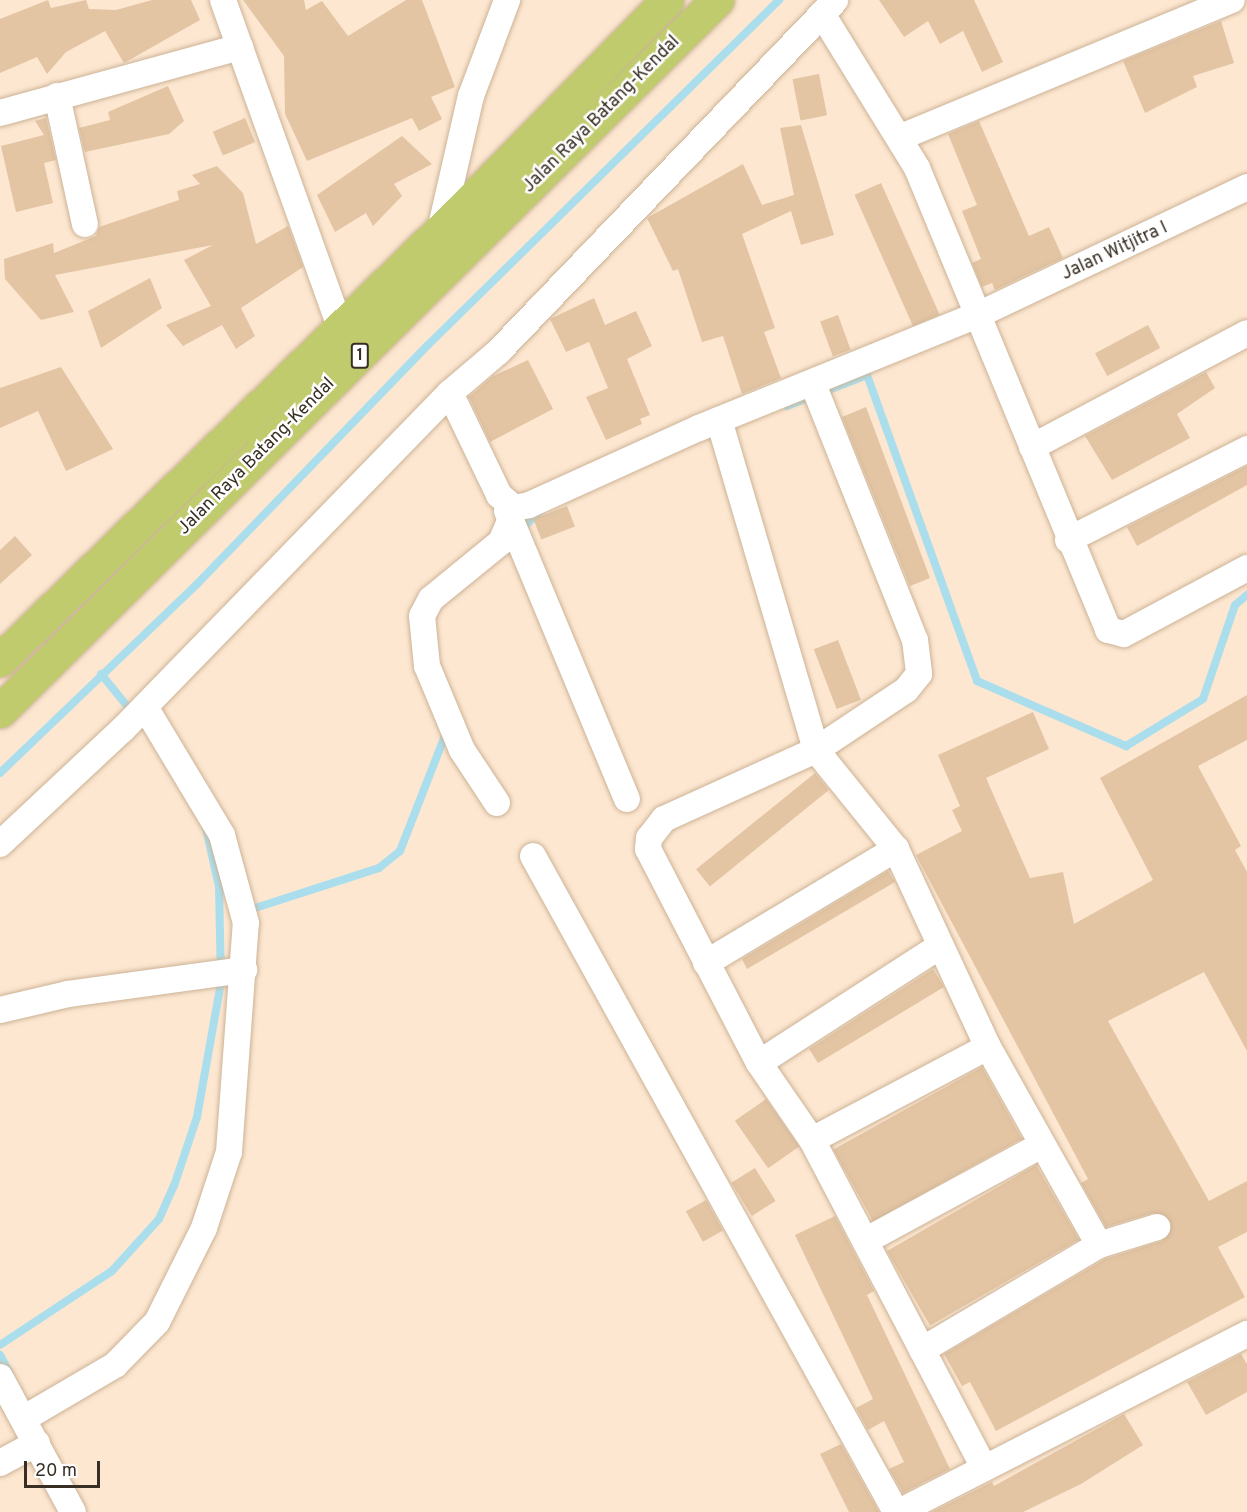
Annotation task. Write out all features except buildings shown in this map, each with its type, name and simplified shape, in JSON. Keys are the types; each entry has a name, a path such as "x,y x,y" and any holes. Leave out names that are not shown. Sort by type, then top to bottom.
{"highway":[{"name":"Jalan Raya Batang-Kendal","path":"0,660 440,231 667,0"},
{"name":"Jalan Raya Batang-Kendal","path":"0,711 717,0"}],"street":[{"path":"223,0 340,327"},
{"path":"440,231 471,96 507,0"},
{"path":"901,137 1232,0"},
{"path":"0,844 122,730 450,393 498,352 829,7 901,137 980,314 1102,621 1114,634 1124,634 1247,568"},
{"path":"0,113 240,47"},
{"path":"57,96 85,224"},
{"name":"Jalan Witjitra I","path":"499,495 514,508 529,505 719,420 813,384 980,314 1247,187"},
{"path":"1032,447 1247,333"},
{"path":"813,384 920,657 920,674 906,690 816,750 664,819 649,838 651,859 759,1064 812,1140 984,1468"},
{"path":"450,393 511,519 627,799"},
{"path":"719,420 816,750 896,849 938,947 988,1047 1099,1245"},
{"path":"1068,540 1247,450"},
{"path":"497,803 462,750 427,666 422,616 431,599 501,542 511,519"},
{"path":"23,1419 115,1365 157,1322 204,1228 229,1152 238,971 246,923 222,835 143,709"},
{"path":"706,963 896,849"},
{"path":"532,856 898,1512 1247,1334"},
{"path":"759,1064 938,947"},
{"path":"0,1010 238,971"},
{"path":"812,1140 988,1047"},
{"path":"865,1241 1042,1144"},
{"path":"922,1350 1099,1245 1157,1227"},
{"path":"0,1377 73,1512"},
{"path":"0,1463 37,1443"}],"waterway":[{"path":"0,773 198,583 427,346 779,0"},
{"path":"787,406 867,375 977,681 1126,746 1203,699 1235,605 1247,595"},
{"path":"521,530 540,511"},
{"path":"101,674 132,712"},
{"path":"252,909 379,868 400,851 446,733"},
{"path":"0,1345 112,1271 159,1219 174,1186 197,1117 221,982 219,887 206,828"},
{"path":"0,1355 10,1374"}]}
